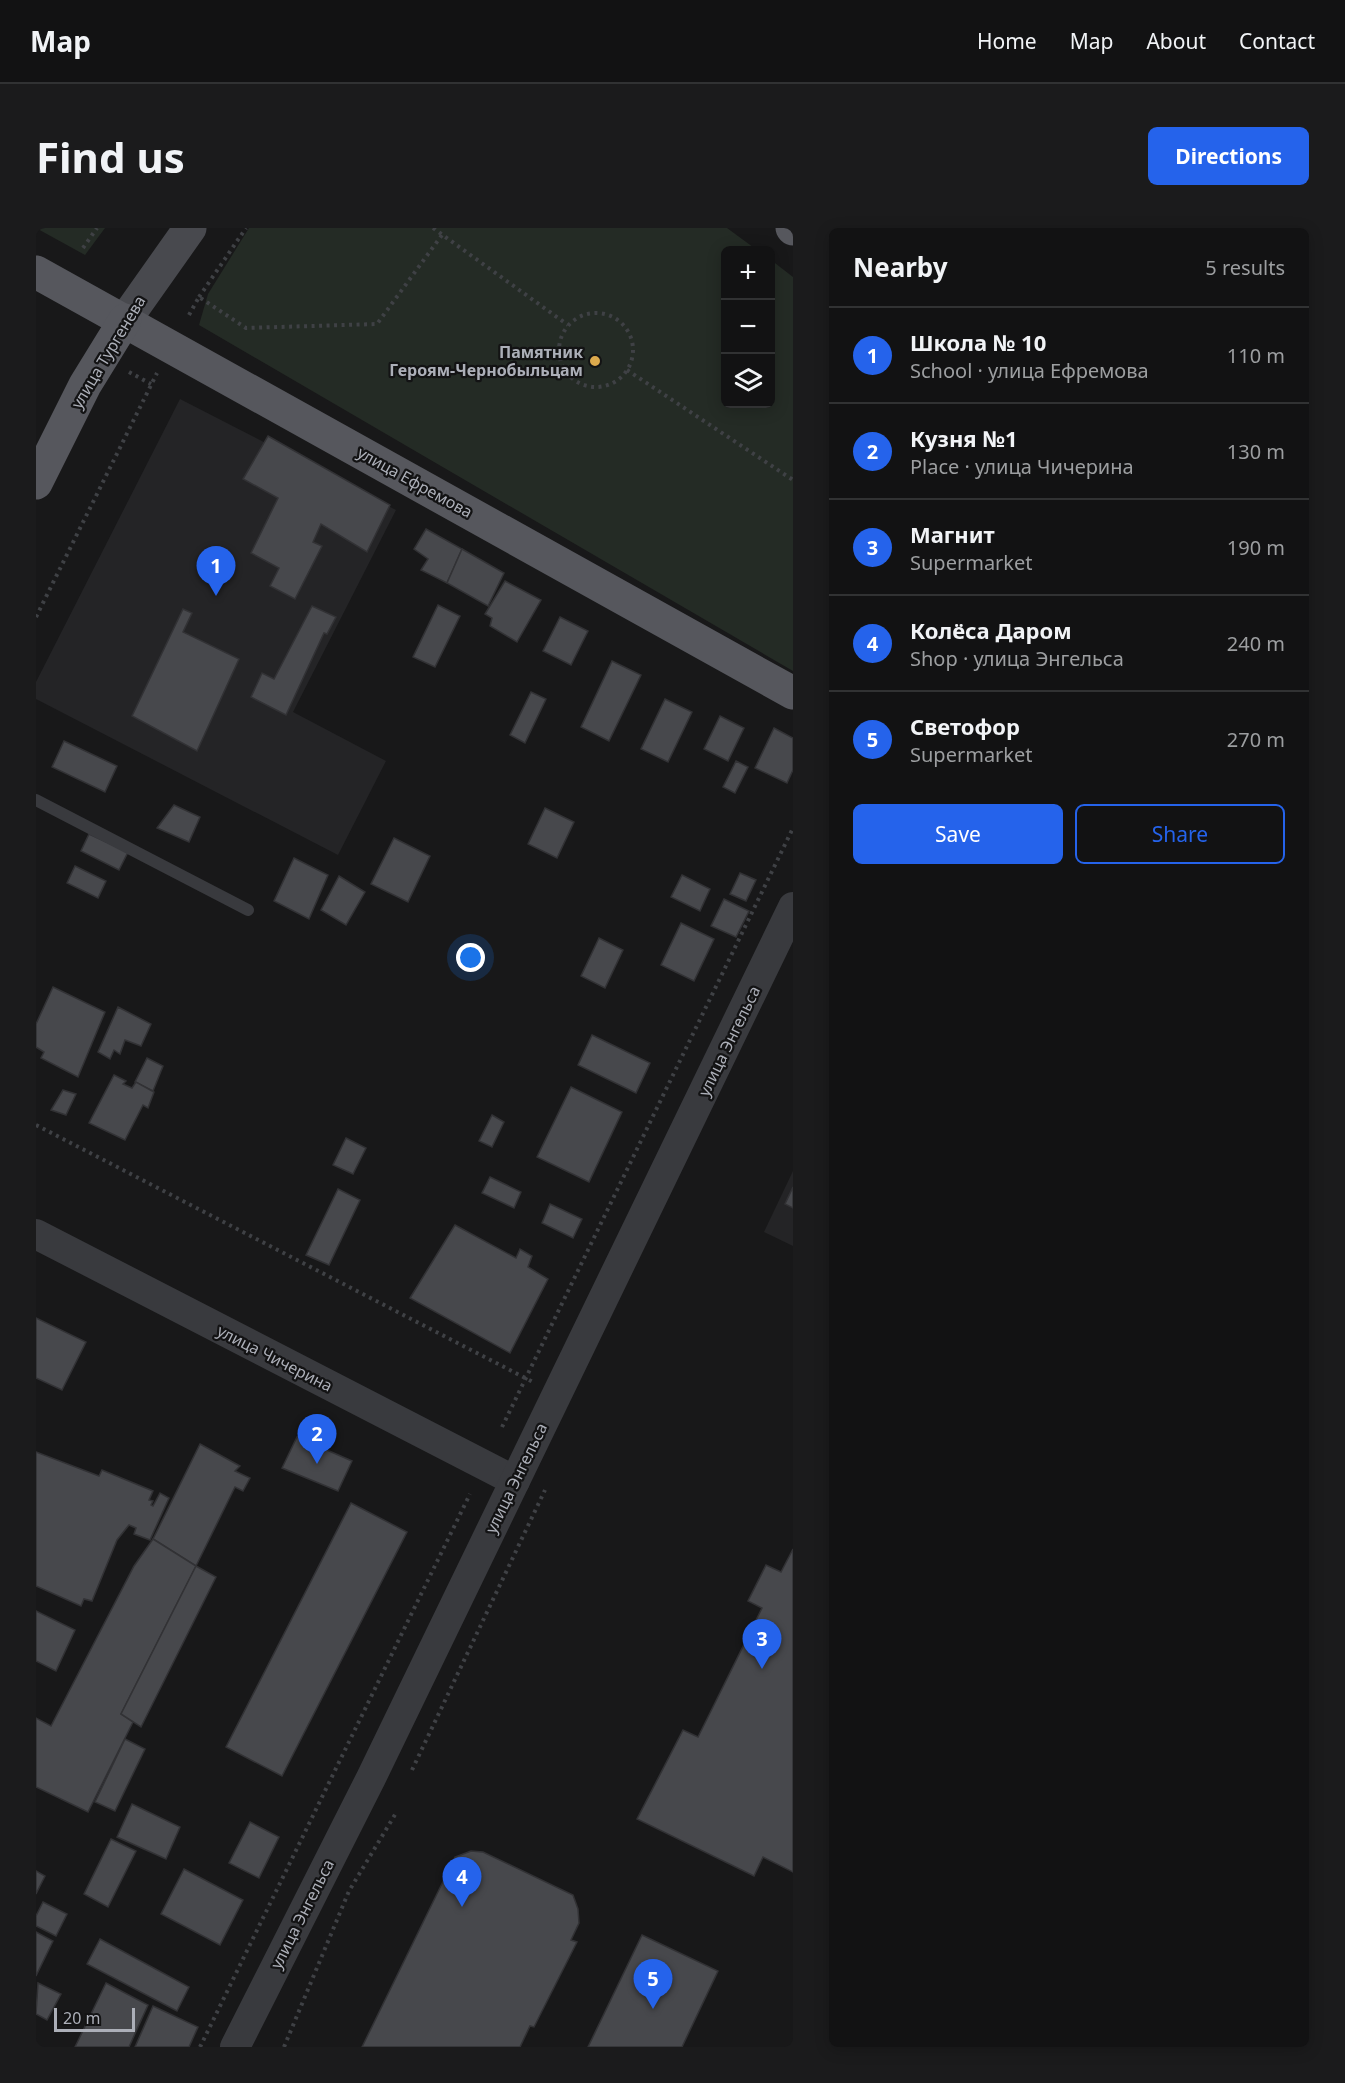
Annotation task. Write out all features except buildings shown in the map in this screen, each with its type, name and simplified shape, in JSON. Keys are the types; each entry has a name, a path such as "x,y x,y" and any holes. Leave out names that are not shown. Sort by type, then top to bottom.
{"main road":[{"name":"улица Тургенева","path":"36,483 85,385 124,320 190,228"},
{"name":"улица Ефремова","path":"36,272 793,693"}],"street":[{"name":"улица Энгельса","path":"235,2047 371,1778 793,907"},
{"name":"улица Чичерина","path":"36,1234 515,1481"}],"lane":[{"path":"36,800 248,910"}],"path":[{"path":"84,248 98,228"},
{"path":"189,315 246,228"},
{"path":"433,228 568,325"},
{"path":"199,297 246,328 377,324 442,235"},
{"path":"600,313 622,323 629,334 632,346 627,370 613,382 595,387 572,378 560,358 562,334 568,325 578,317 600,313"},
{"path":"36,617 151,384 122,368"},
{"path":"627,370 793,480"},
{"path":"502,1427 793,828"},
{"path":"36,1125 535,1383"},
{"path":"412,1770 547,1485"},
{"path":"200,2047 470,1494"},
{"path":"284,2047 349,1891 396,1813"}],"shaded area":[{"path":"36,228 105,228 85,255"},
{"path":"249,228 727,228 752,246 721,246 721,408 775,408 775,263 793,277 793,671 199,325 208,294"},
{"path":"180,399 396,510 293,712 386,761 338,855 36,699 36,682"},
{"path":"793,1171 793,1246 764,1232"}],"place":[{"name":"Памятник Героям-Чернобыльцам","path":"595,361"},
{"name":"Школа № 10","path":"216,596"},
{"name":"Кузня №1","path":"317,1464"},
{"name":"Магнит","path":"762,1669"},
{"name":"Колёса Даром","path":"462,1907"},
{"name":"Светофор","path":"653,2009"}]}
